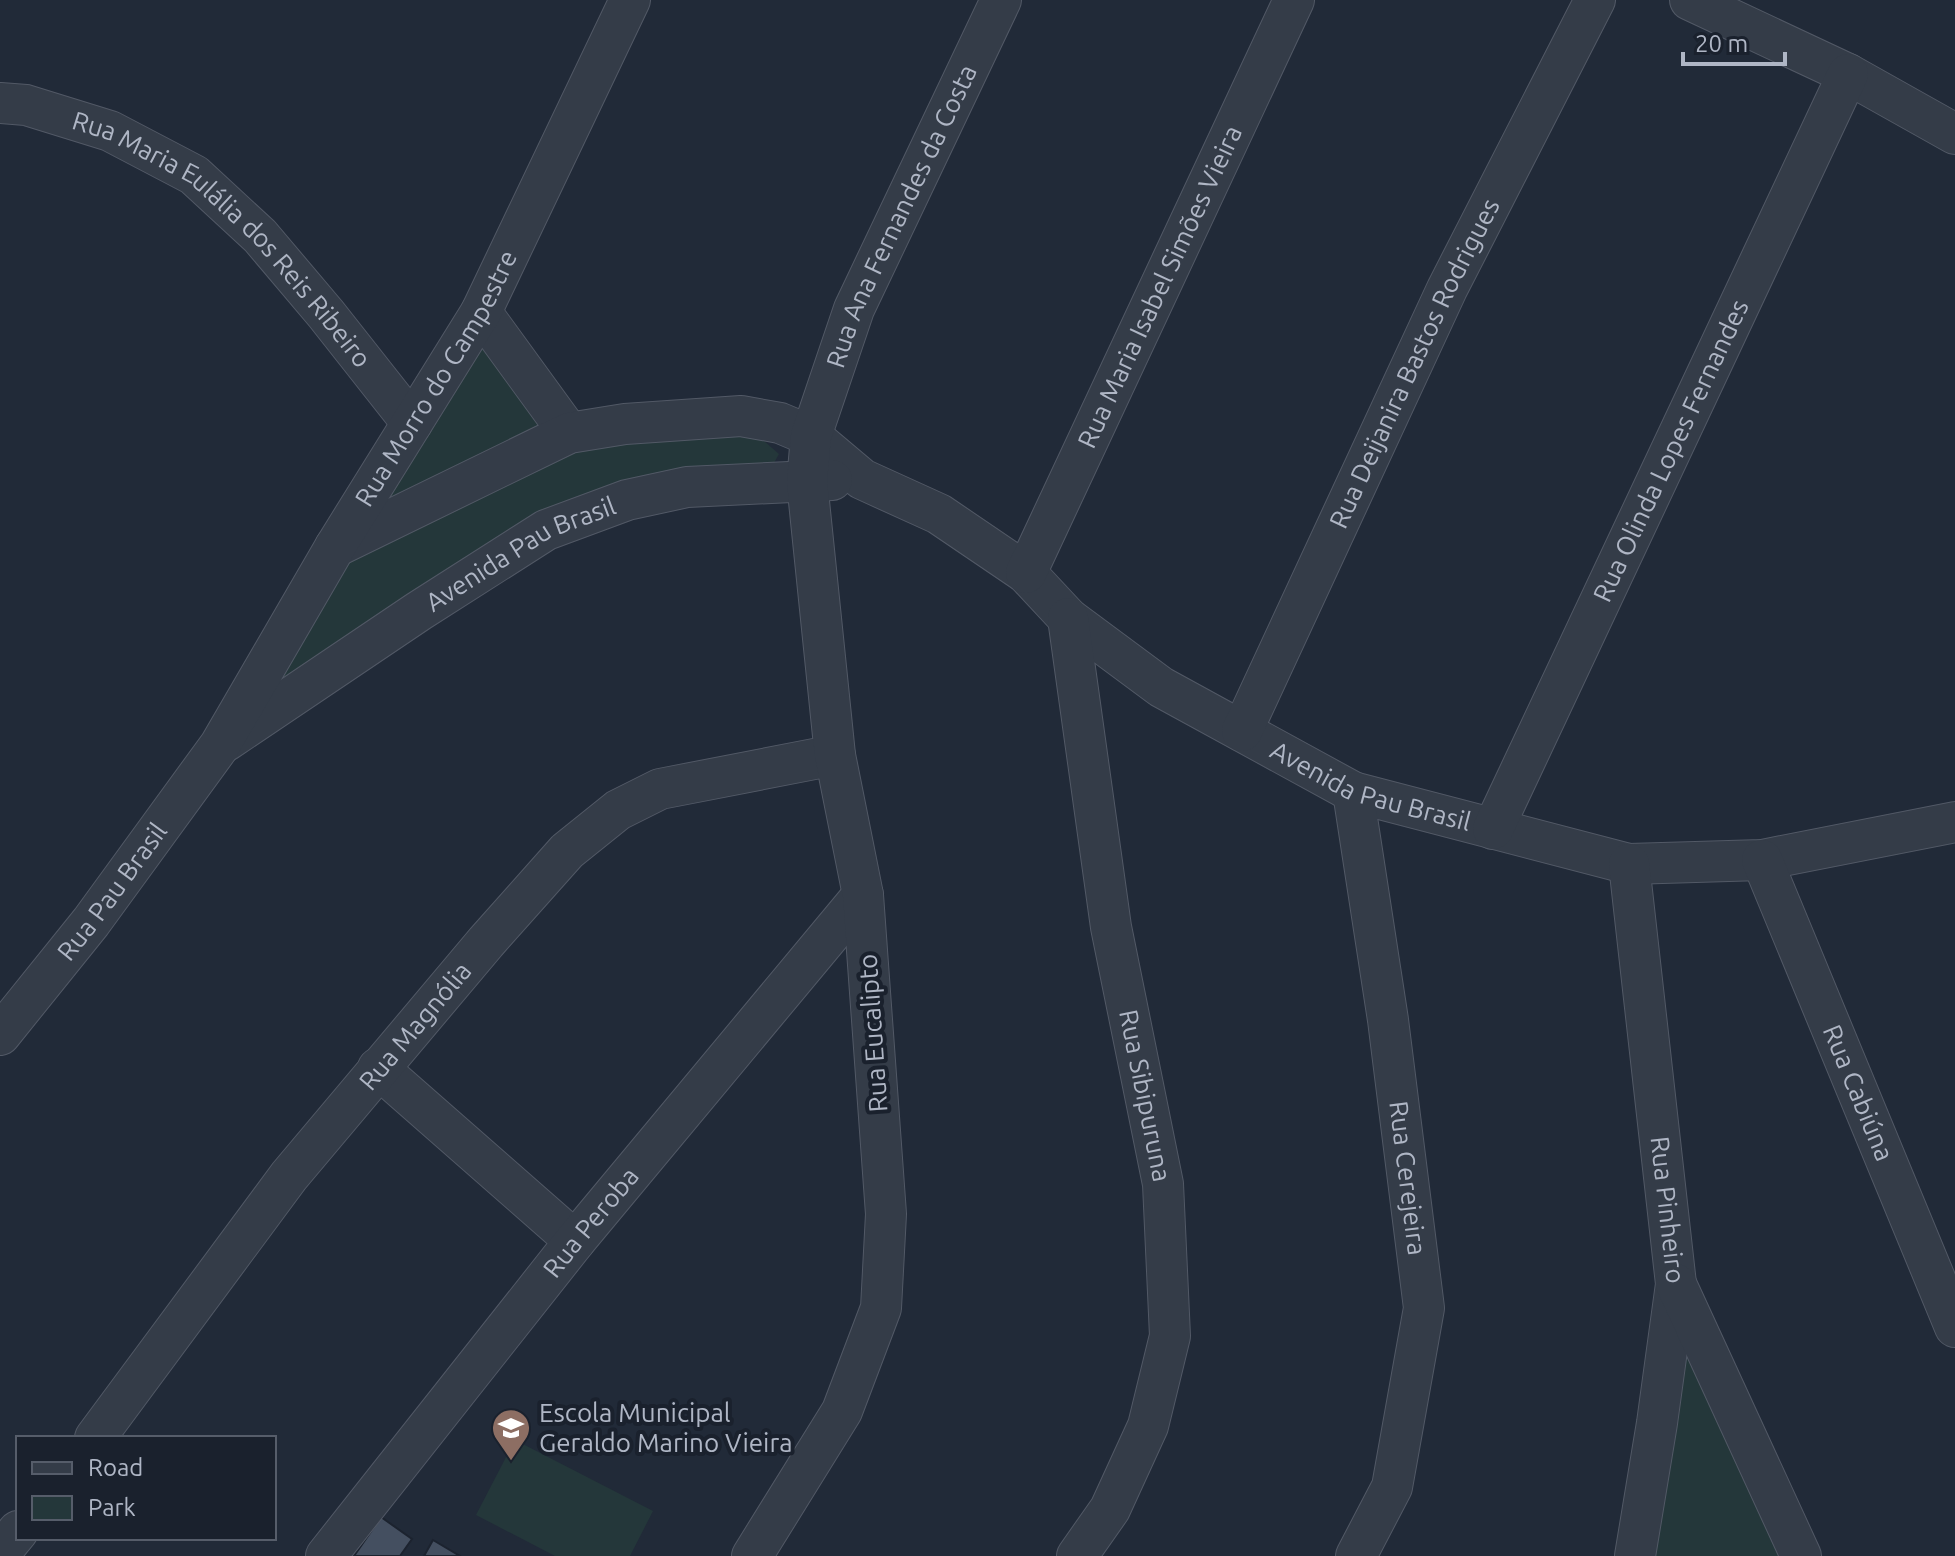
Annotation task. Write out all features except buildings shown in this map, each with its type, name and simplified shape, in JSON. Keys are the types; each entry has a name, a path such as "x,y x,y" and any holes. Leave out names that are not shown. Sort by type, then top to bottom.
{"street":[{"name":"Rua Morro do Campestre","path":"220,745 335,547 481,312 630,0"},
{"name":"Rua Ana Fernandes da Costa","path":"807,482 811,436 854,309 1001,0"},
{"name":"Rua Maria Isabel Simões Vieira","path":"1026,573 1294,0"},
{"name":"Rua Deijanira Bastos Rodrigues","path":"1242,731 1447,289 1595,0"},
{"path":"1690,0 1848,74 1955,134"},
{"name":"Rua Olinda Lopes Fernandes","path":"1493,829 1848,74"},
{"name":"Rua Maria Eulália dos Reis Ribeiro","path":"0,103 26,105 110,131 194,175 260,236 412,423"},
{"path":"481,312 569,433"},
{"name":"Avenida Pau Brasil","path":"335,547 569,433 625,424 741,416 780,423 811,436 862,479 939,514 1026,573 1068,618 1161,687 1353,792 1629,864 1762,860 1955,822"},
{"name":"Avenida Pau Brasil","path":"220,745 546,530 627,500 687,487 862,479"},
{"name":"Rua Eucalipto","path":"752,1556 842,1411 881,1308 886,1214 863,895 835,755 807,482"},
{"name":"Rua Sibipuruna","path":"1068,618 1111,927 1163,1184 1170,1336 1148,1426 1110,1509 1077,1556"},
{"name":"Rua Pau Brasil","path":"0,1035 91,922 220,745"},
{"name":"Rua Magnólia","path":"96,1436 289,1176 378,1068 567,851 618,810 660,789 835,755"},
{"name":"Rua Cerejeira","path":"1353,792 1388,1020 1424,1308 1392,1487 1356,1556"},
{"name":"Rua Cabiúna","path":"1762,860 1955,1327"},
{"name":"Rua Pinheiro","path":"1629,864 1676,1284 1635,1556"},
{"name":"Rua Peroba","path":"326,1556 575,1241 863,895"},
{"path":"378,1068 575,1241"},
{"path":"1676,1284 1801,1556"},
{"path":"0,1553 16,1533"}],"green space":[{"path":"484,340 540,428 365,520"},
{"path":"756,434 779,454 770,470 656,475 256,710 349,563 570,445"},
{"path":"1684,1329 1787,1556 1648,1556"},
{"path":"515,1440 653,1511 630,1556 555,1556 476,1515"}],"place":[{"name":"Escola Municipal Geraldo Marino Vieira","path":"511,1462"}]}
